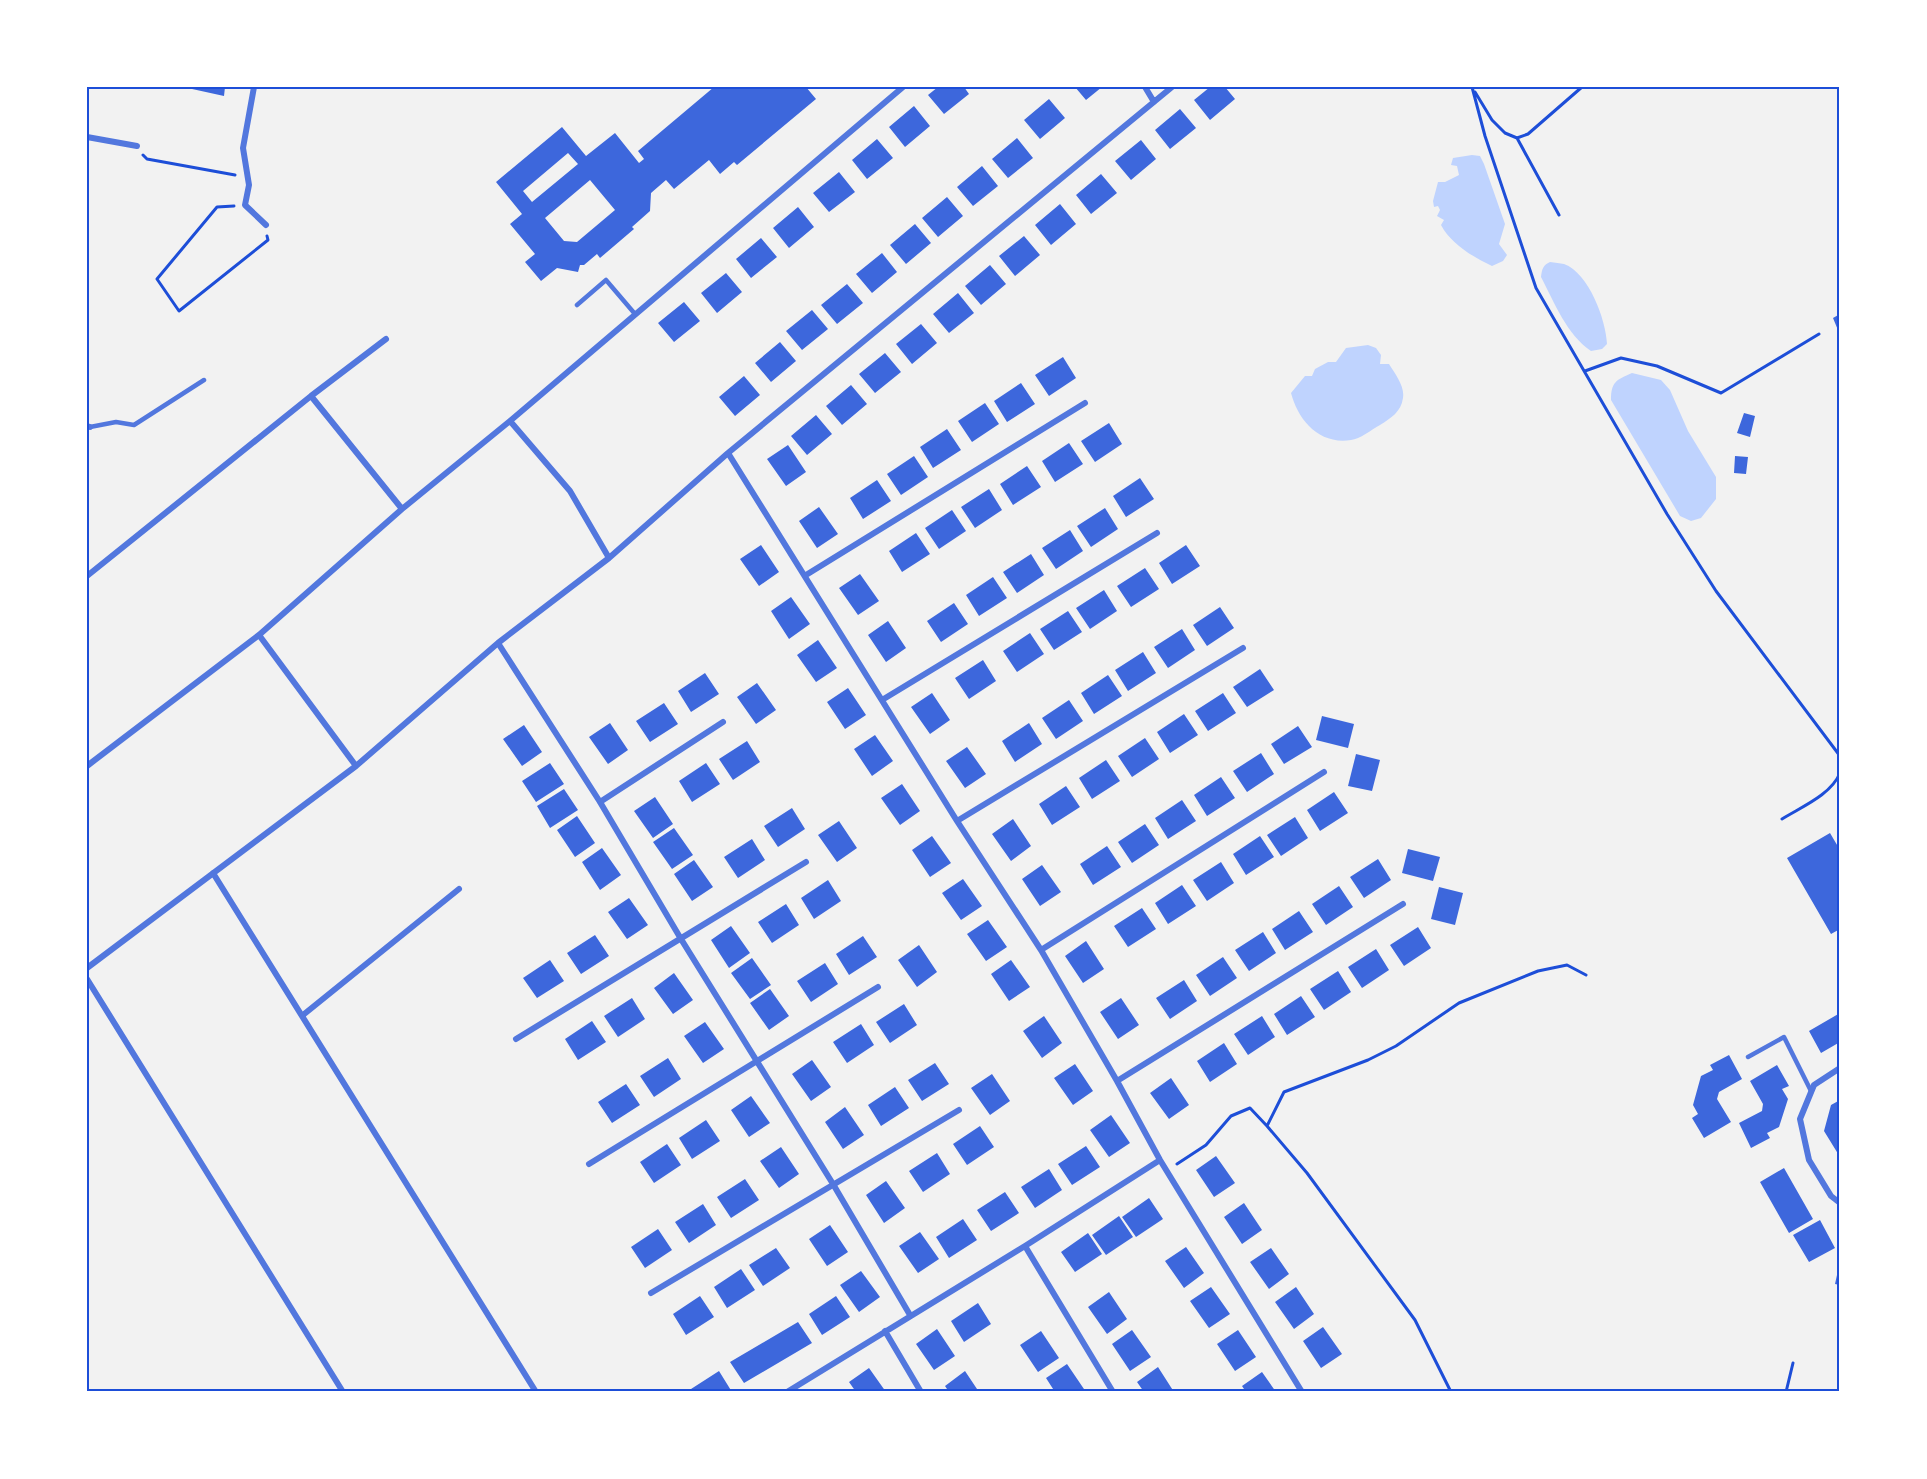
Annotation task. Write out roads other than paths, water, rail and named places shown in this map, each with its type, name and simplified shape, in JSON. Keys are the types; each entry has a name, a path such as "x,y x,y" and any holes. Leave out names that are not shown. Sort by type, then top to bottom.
{"street":[{"path":"254,87 243,148 249,185 245,205 266,225"},
{"path":"1144,87 1154,102"},
{"path":"87,968 356,766 498,643 609,558 728,453 1172,87"},
{"path":"87,766 259,635 402,509 510,421 900,88"},
{"path":"87,137 137,146"},
{"path":"87,576 311,396 386,339"},
{"path":"311,396 402,509"},
{"path":"806,575 1085,403"},
{"path":"510,421 570,491 609,558"},
{"path":"728,453 957,821 1041,950 1160,1160 1302,1392"},
{"path":"882,700 1157,533"},
{"path":"259,635 356,766"},
{"path":"498,643 600,802 681,939 833,1184 910,1315"},
{"path":"957,821 1244,648"},
{"path":"600,802 723,722"},
{"path":"1041,950 1324,772"},
{"path":"516,1039 806,862"},
{"path":"213,873 536,1392"},
{"path":"303,1015 459,889"},
{"path":"1117,1081 1403,904"},
{"path":"87,979 343,1392"},
{"path":"589,1164 878,987"},
{"path":"1840,1068 1814,1085 1800,1119 1809,1160 1831,1197 1840,1203"},
{"path":"651,1293 959,1110"},
{"path":"787,1392 1160,1160"},
{"path":"1025,1246 1113,1392"},
{"path":"885,1331 921,1392"}],"lane":[{"path":"577,305 606,280 635,314"},
{"path":"88,427 116,422 134,425 204,380"},
{"path":"1748,1057 1784,1037 1811,1091"}],"water":[{"path":"1480,156 1484,164 1505,224 1499,244 1507,255 1503,261 1492,266 1470,254 1445,232 1441,225 1444,220 1437,216 1440,210 1438,206 1434,207 1433,201 1438,182 1445,182 1459,175 1457,166 1451,165 1453,158"},
{"path":"1550,262 1564,264 1573,269 1588,287 1600,311 1606,334 1607,344 1602,349 1591,351 1582,344 1562,317 1541,277 1543,268"},
{"path":"1368,345 1376,348 1381,355 1380,364 1389,364 1399,380 1403,394 1402,403 1395,414 1366,434 1340,441 1329,439 1305,421 1291,393 1305,376 1312,376 1315,369 1328,362 1336,362 1346,348"},
{"path":"1632,373 1661,380 1670,390 1688,431 1716,477 1716,499 1701,518 1691,521 1680,516 1611,400 1613,385"}]}
